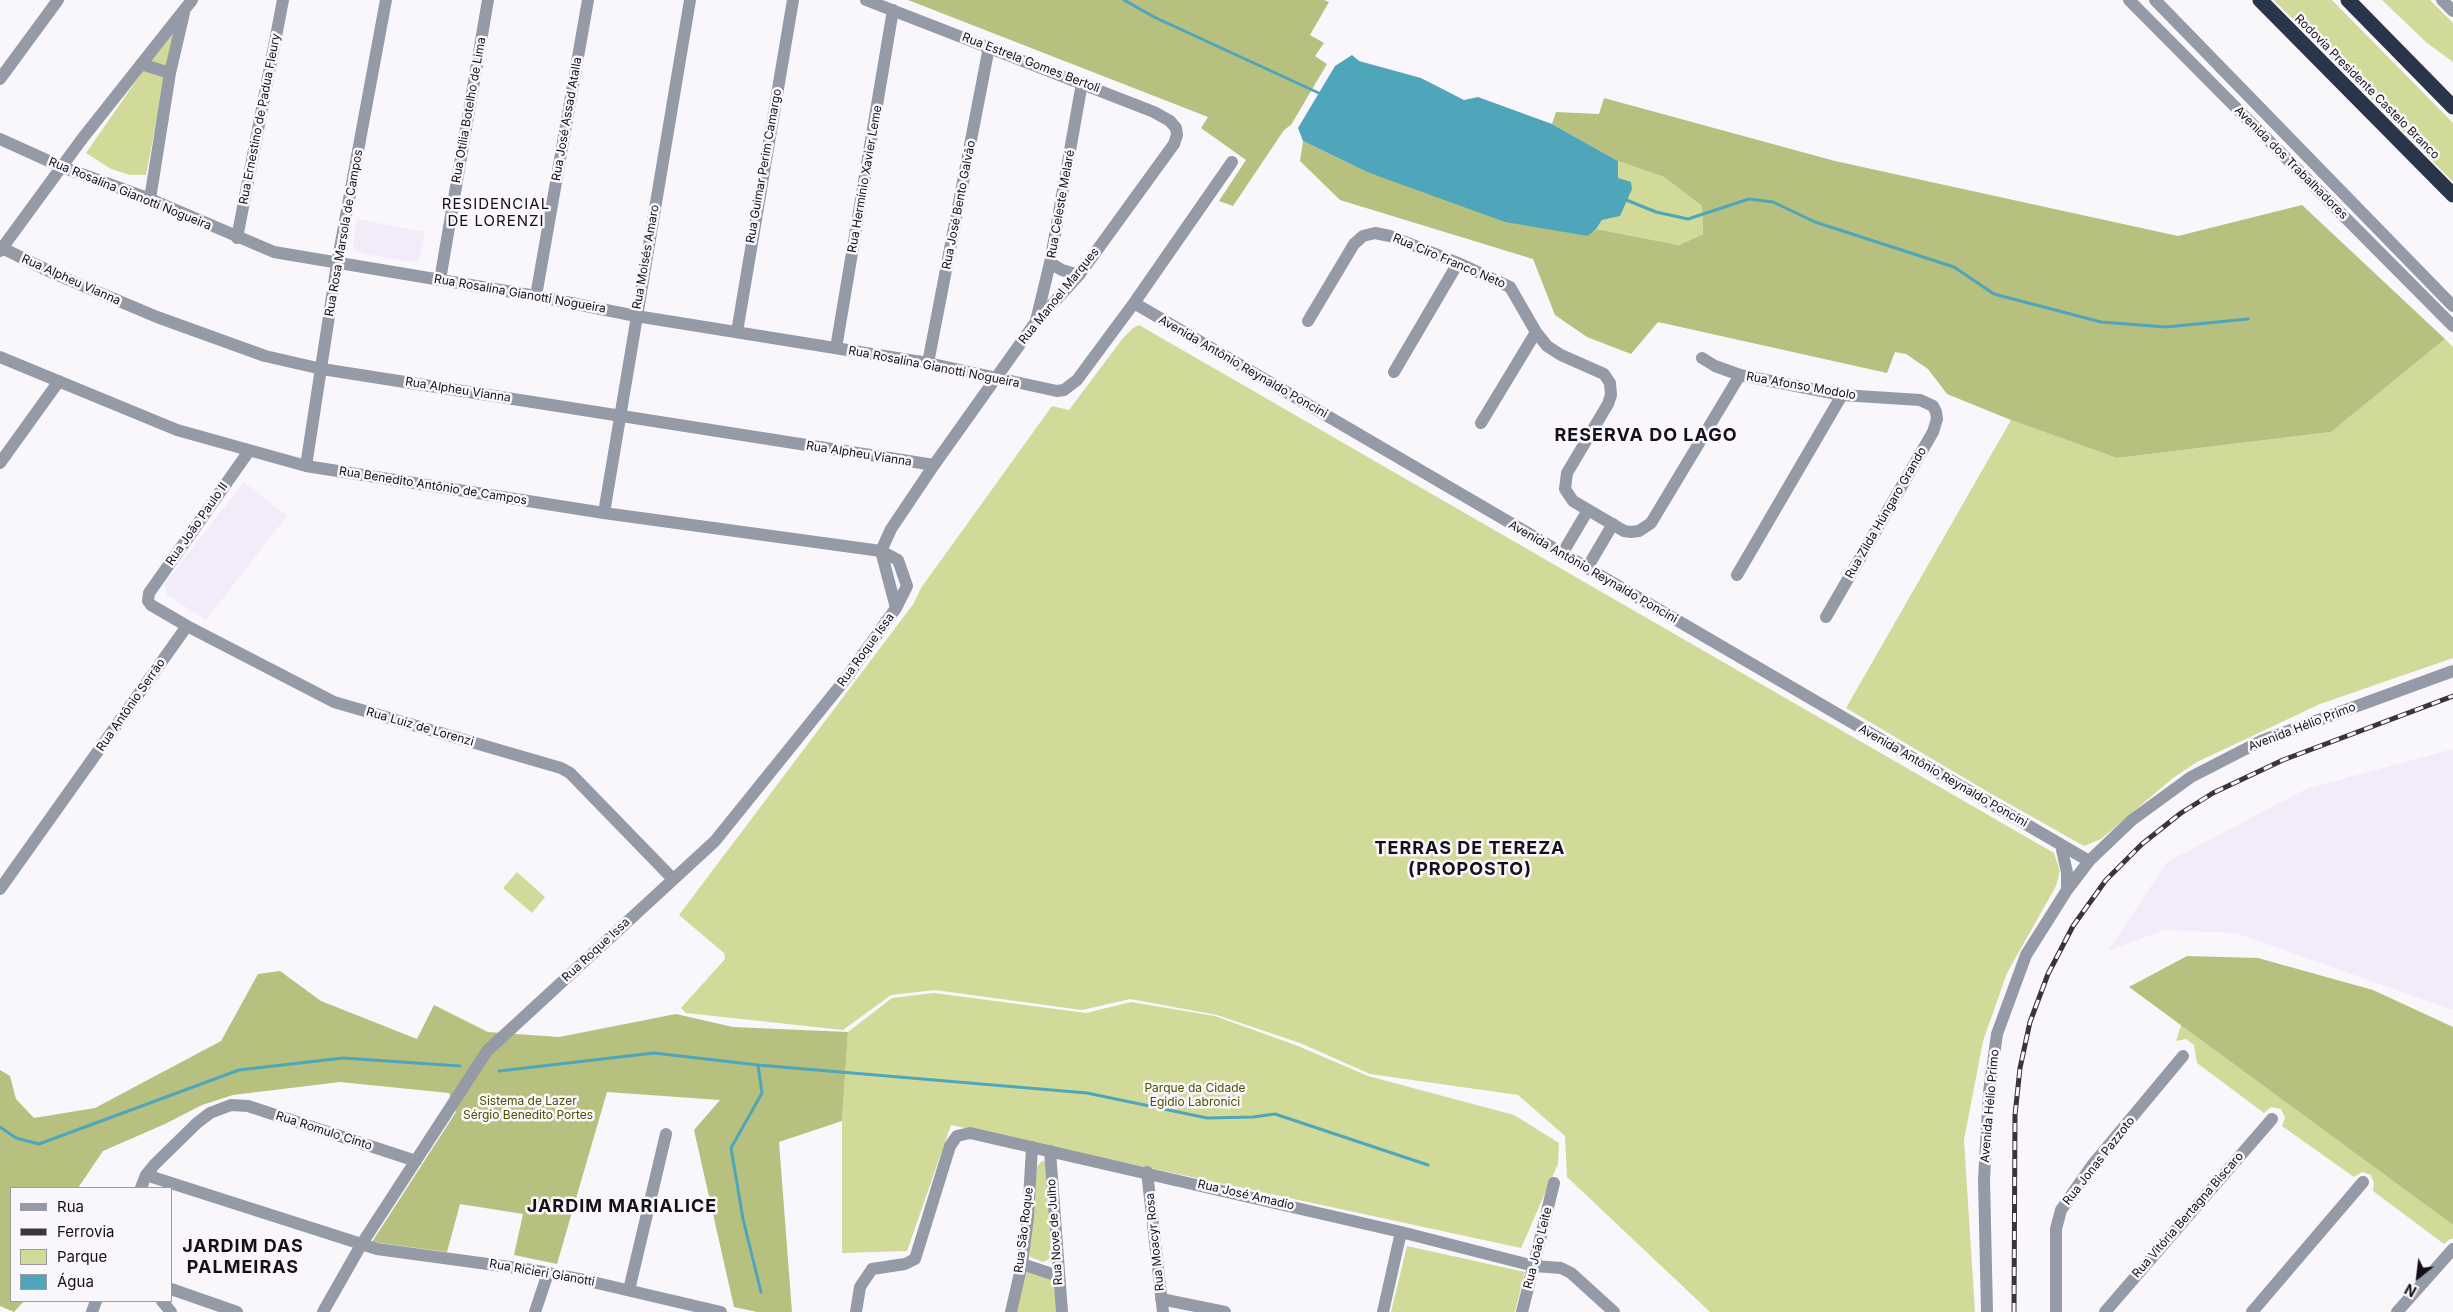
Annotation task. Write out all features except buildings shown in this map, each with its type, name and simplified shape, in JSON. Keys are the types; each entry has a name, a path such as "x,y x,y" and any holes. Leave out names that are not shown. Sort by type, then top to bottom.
{"highway":[{"name":"Rodovia Presidente Castelo Branco","path":"2260,0 2453,195"},
{"path":"2348,0 2453,107"}],"street":[{"path":"0,79 58,0"},
{"name":"Rua Ernestino de Padua Fleury","path":"237,238 283,0"},
{"name":"Rua Rosa Marsola de Campos","path":"306,466 338,264 386,0"},
{"name":"Rua Otília Botelho de Lima","path":"440,280 488,0"},
{"name":"Rua José Assad Atalla","path":"536,296 588,0"},
{"name":"Rua Moisés Amaro","path":"604,514 690,0"},
{"name":"Rua Guimar Perim Camargo","path":"737,332 793,0"},
{"name":"Rua Estrela Gomes Bertoli","path":"866,0 1154,112 1170,121 1176,128 1177,135 1174,144"},
{"name":"Avenida dos Trabalhadores","path":"2129,0 2453,326"},
{"name":"Avenida dos Trabalhadores","path":"2155,0 2453,306"},
{"path":"2442,0 2453,11"},
{"path":"1,249 188,5"},
{"path":"150,200 170,73 188,5"},
{"name":"Rua Hermínio Xavier Leme","path":"836,348 893,10"},
{"name":"Rua José Bento Galvão","path":"928,363 989,47"},
{"path":"141,64 170,73"},
{"name":"Rua Celeste Melaré","path":"1036,323 1050,263 1082,83"},
{"path":"2231,102 2244,91"},
{"name":"Rua Rosalina Gianotti Nogueira","path":"0,139 62,167 150,200 274,252 536,296 636,316 928,363 1057,391 1070,387 1077,380 1134,303"},
{"name":"Rua Manoel Marques","path":"881,551 891,529 996,378 1036,323 1079,275 1174,144"},
{"path":"1134,303 1232,162"},
{"name":"Rua Ciro Franco Neto","path":"1308,321 1354,244 1363,236 1375,233 1390,236 1510,286 1536,332 1547,346 1560,356 1604,374 1610,384 1611,395 1608,404 1567,473 1566,489 1573,501 1588,510"},
{"name":"Rua Alpheu Vianna","path":"1,249 157,317 265,356 322,369 934,466"},
{"path":"1050,263 1062,270 1079,275"},
{"path":"1394,372 1458,263"},
{"name":"Avenida Antônio Reynaldo Poncini","path":"1134,303 2053,840 2087,864"},
{"path":"1481,423 1536,332"},
{"name":"Rua Benedito Antônio de Campos","path":"0,357 177,430 306,466 604,514 881,551"},
{"name":"Rua Afonso Modolo","path":"1702,358 1715,366 1740,375 1842,395 1920,400 1933,406"},
{"path":"1562,554 1588,510 1624,531 1638,531 1651,523 1740,375"},
{"path":"0,462 59,381"},
{"path":"1737,575 1842,395"},
{"name":"Rua Zilda Húngaro Grando","path":"1826,617 1933,432 1937,419 1933,406"},
{"name":"Rua João Paulo II","path":"148,598 152,588 249,451"},
{"path":"1587,568 1613,524"},
{"name":"Rua Roque Issa","path":"323,1312 361,1245 487,1051 715,841 844,681 896,608 881,551"},
{"name":"Rua Luiz de Lorenzi","path":"148,598 157,609 187,626 334,702 561,768 570,774 673,880"},
{"name":"Rua Antônio Serrão","path":"0,889 187,626"},
{"name":"Avenida Hélio Primo","path":"1987,1312 1984,1179 1989,1092 1997,1034 2026,955 2067,890 2104,846 2154,803 2191,778 2261,741 2453,671"},
{"path":"2067,890 2068,850 2104,846"},
{"name":"Rua Jonas Pazzoto","path":"2056,1312 2056,1229 2061,1210 2093,1164 2184,1056"},
{"name":"Rua Romulo Cinto","path":"146,1175 204,1116 231,1105 248,1106 416,1161"},
{"name":"Rua Vitória Bertagna Biscaro","path":"2104,1312 2272,1119"},
{"name":"Rua José Amadio","path":"856,1312 860,1287 872,1269 911,1262 919,1252 950,1146 957,1136 966,1133 1147,1172 1401,1232 1534,1266 1561,1268 1569,1272 1614,1312"},
{"path":"629,1290 666,1134"},
{"name":"Rua São Roque","path":"1011,1312 1022,1264 1028,1212 1032,1148"},
{"name":"Rua Nove de Julho","path":"1050,1151 1062,1312"},
{"name":"Rua Moacyr Rosa","path":"1147,1172 1163,1312"},
{"path":"141,1187 146,1175"},
{"name":"Rua Ricieri Gianotti","path":"146,1175 376,1249 548,1273 629,1290 702,1310 721,1312"},
{"path":"2252,1312 2363,1182"},
{"name":"Rua João Leite","path":"1522,1312 1554,1183"},
{"path":"1383,1312 1401,1232"},
{"path":"2397,1312 2452,1249"},
{"path":"1022,1264 1058,1276"},
{"path":"535,1312 548,1273"},
{"path":"172,1289 237,1312"},
{"path":"1161,1298 1225,1312"},
{"path":"163,1302 171,1312"}],"shaded area":[{"path":"356,219 425,232 418,263 364,254 355,250 353,243"},
{"path":"244,482 287,516 206,620 167,595 165,583"},
{"path":"2453,749 2453,1010 2236,933 2164,930 2108,951 2167,862 2306,789"}],"green space":[{"path":"908,0 1324,0 1329,2 1310,35 1324,43 1315,56 1327,64 1291,125 1284,130 1233,206 1219,201 1246,160 1201,128 1208,117"},
{"path":"2274,0 2332,0 2453,123 2453,182"},
{"path":"2382,0 2430,0 2453,23 2453,62 2427,43"},
{"path":"174,30 146,175 130,175 111,169 86,153"},
{"path":"1604,98 1835,161 2178,236 2302,205 2445,339 2331,432 2117,458 2011,420 1947,394 1928,369 1906,354 1895,352 1887,373 1658,322 1631,354 1587,337 1555,315 1533,259 1340,200 1300,161 1303,141 1367,172 1588,236 1596,229 1679,245 1703,234 1702,206 1664,177 1618,161 1552,124 1556,112 1599,114"},
{"path":"1618,161 1664,177 1702,206 1703,234 1679,245 1596,229 1602,220 1618,178"},
{"path":"1139,325 2054,853 2060,871 2056,886 2007,973 1983,1041 1964,1140 1975,1312 1710,1312 1567,1177 1565,1136 1518,1095 1370,1074 1300,1043 1217,1015 1130,999 1082,1010 935,990 891,995 843,1030 686,1013 681,1008 725,959 724,953 679,915 914,603 921,588 1052,406 1069,410 1123,338"},
{"path":"2445,339 2453,347 2453,658 2320,704 2197,762 2173,778 2101,839 2084,846 1846,708 2011,420 2117,458 2331,432"},
{"path":"517,872 545,897 532,913 503,888"},
{"path":"2187,956 2258,958 2373,990 2453,1027 2453,1225 2129,987"},
{"name":"Sistema de Lazer Sérgio Benedito Portes","path":"280,971 321,1001 417,1039 434,1005 488,1032 559,1037 676,1014 733,1027 848,1032 842,1121 779,1142 792,1312 757,1312 734,1307 694,1130 720,1100 607,1092 557,1264 514,1255 523,1214 460,1204 447,1252 372,1242 456,1112 449,1093 340,1082 233,1095 202,1105 165,1124 103,1151 79,1187 10,1187 10,1302 23,1302 14,1312 0,1306 0,1070 10,1076 16,1099 34,1118 95,1108 221,1041 258,974"},
{"name":"Parque da Cidade Egidio Labronici","path":"934,993 1086,1013 1131,1002 1215,1016 1298,1046 1368,1076 1514,1115 1559,1143 1558,1164 1521,1248 951,1125 907,1251 842,1253 842,1121 848,1032 892,998"},
{"path":"2181,1025 2453,1225 2453,1239 2444,1244 2373,1191 2374,1183 2371,1175 2362,1172 2354,1177 2282,1126 2285,1118 2281,1109 2271,1107 2264,1113 2197,1063 2194,1045 2186,1039 2176,1041"},
{"path":"1042,1161 1047,1162 1051,1255 1048,1260 1043,1262 1030,1257 1029,1248 1035,1172"},
{"path":"1407,1246 1525,1272 1515,1312 1391,1312"},
{"path":"1027,1270 1053,1281 1058,1312 1015,1312"}],"water":[{"path":"1352,55 1359,61 1421,78 1464,100 1478,97 1552,124 1618,161 1618,178 1631,182 1632,189 1620,216 1602,220 1588,236 1505,222 1367,172 1303,141 1298,128 1335,66"}],"waterway":[{"path":"1124,0 1154,17 1321,94"},
{"path":"1624,199 1656,212 1688,219 1749,199 1773,202 1815,222 1954,267 1994,294 2101,322 2166,327 2248,319"},
{"path":"499,1071 654,1053 758,1065 1087,1093 1207,1118 1253,1117 1275,1114 1428,1165"},
{"path":"0,1127 16,1138 39,1144 239,1070 343,1058 460,1066"},
{"path":"758,1065 762,1093 731,1148 743,1219 761,1292"}],"railway":[{"path":"2014,1312 2015,1115 2020,1068 2030,1022 2048,974 2073,926 2106,880 2142,844 2181,813 2213,793 2283,760 2453,696"}],"district":[{"name":"RESIDENCIAL DE LORENZI","path":"496,212"},
{"name":"RESERVA DO LAGO","path":"1646,436"},
{"name":"TERRAS DE TEREZA (PROPOSTO)","path":"1470,860"},
{"name":"JARDIM MARIALICE","path":"622,1207"},
{"name":"JARDIM DAS PALMEIRAS","path":"243,1257"}]}
